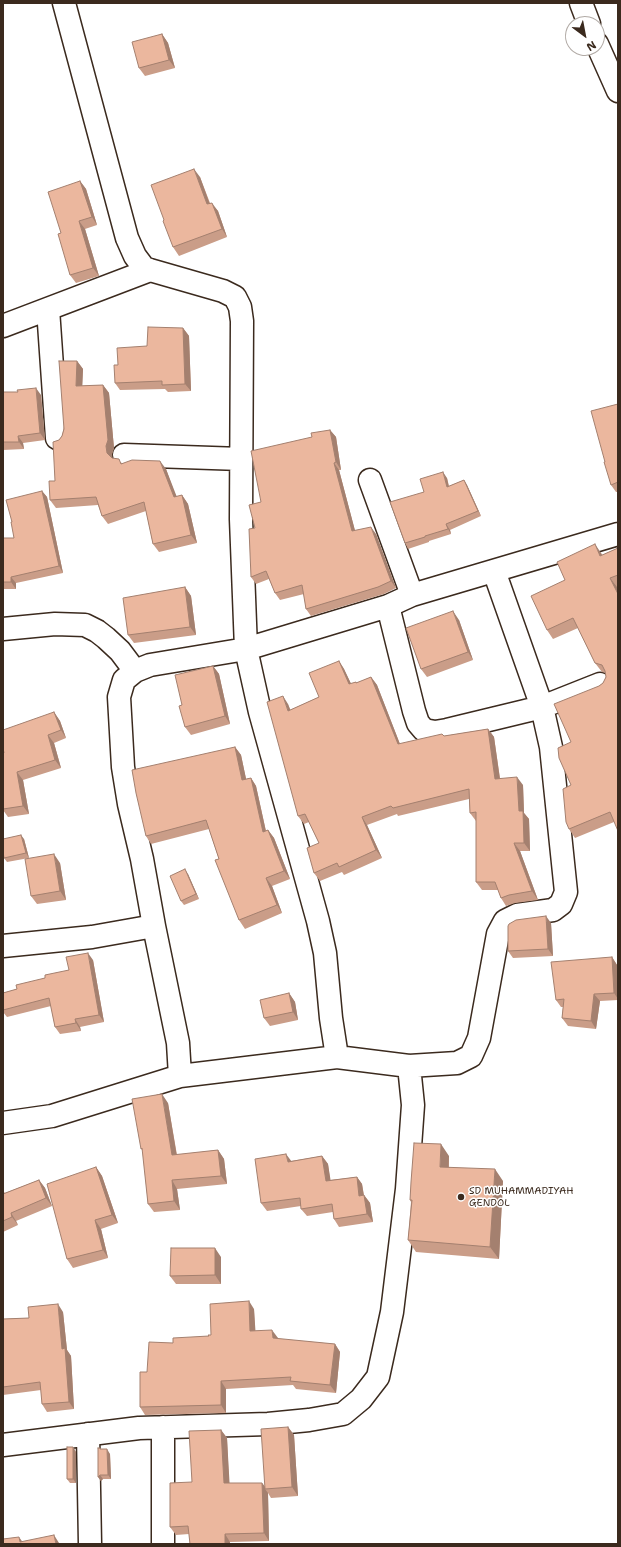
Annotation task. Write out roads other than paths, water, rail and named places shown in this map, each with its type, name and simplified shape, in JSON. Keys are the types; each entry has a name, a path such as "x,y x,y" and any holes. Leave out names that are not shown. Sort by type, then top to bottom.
{"street":[{"path":"64,3 126,238 139,262 144,268 223,291 235,297 240,307 242,321 241,519 246,649 260,712 318,921 325,953 331,1018 337,1057"},
{"path":"582,3 586,16"},
{"path":"602,56 618,91"},
{"path":"3,326 150,270"},
{"path":"48,309 57,438"},
{"path":"124,454 241,459"},
{"path":"370,480 412,595"},
{"path":"180,1076 178,1043 154,926 144,864 129,804 123,759 119,697 124,680 135,671 150,665 246,649 388,606 412,595 618,534"},
{"path":"3,1123 52,1116 180,1076 337,1057 409,1066 457,1063 471,1056 479,1038 498,934 504,921 517,915 553,910 561,904 566,892 551,747 542,707 494,571"},
{"path":"388,606 414,711 418,722 424,730 435,732 447,730 542,707 600,684"},
{"path":"3,629 55,624 85,625 97,631 120,651 135,671"},
{"path":"3,946 92,937 154,926"},
{"path":"3,1445 139,1428 268,1424 309,1420 343,1414 361,1399 378,1377 392,1312 407,1189 413,1105 409,1066"},
{"path":"163,1427 163,1544"},
{"path":"88,1434 90,1544"}],"place":[{"name":"SD MUHAMMADIYAH GENDOL","path":"461,1197"}]}
